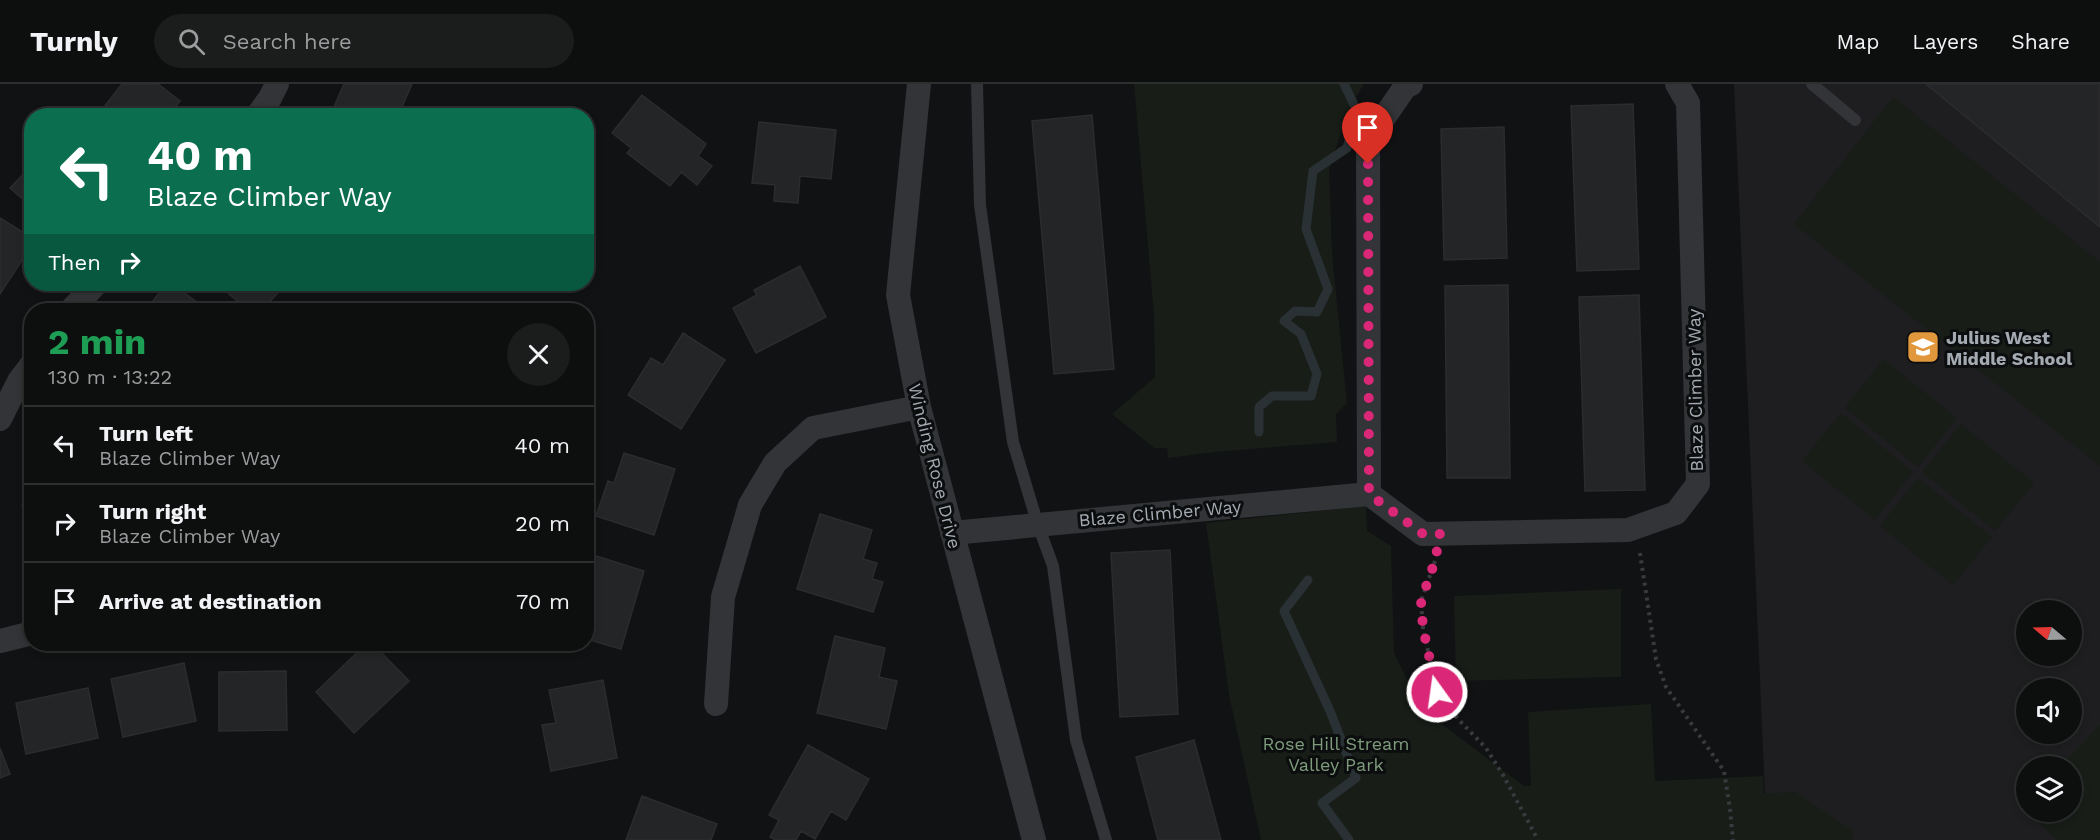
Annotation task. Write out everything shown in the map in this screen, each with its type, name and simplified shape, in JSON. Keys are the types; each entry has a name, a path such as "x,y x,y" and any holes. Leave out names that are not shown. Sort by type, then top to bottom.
{"street":[{"path":"263,108 277,84"},
{"name":"Winding Rose Drive","path":"920,84 898,295 918,407 1034,840"},
{"path":"1369,494 1368,141 1405,87 1411,84"},
{"name":"Blaze Climber Way","path":"952,532 1369,494 1423,534 1628,530 1676,513 1698,484 1688,103 1677,84"},
{"path":"78,303 89,291"},
{"path":"0,419 24,374"},
{"path":"716,704 723,597 750,505 775,463 813,428 918,407"},
{"path":"0,641 24,635"}],"lane":[{"path":"977,84 980,205 1014,442 1038,525 1053,566 1076,740 1106,840"},
{"path":"1812,84 1856,120"}],"path":[{"path":"1636,527 1656,658 1666,687 1724,771 1732,840"},
{"path":"1440,534 1435,561 1421,601 1423,628 1437,692 1459,720 1486,748 1538,840"}],"shaded area":[{"name":"Julius West Middle School","path":"1734,84 2100,84 2100,840 1767,840"}],"green space":[{"path":"1134,84 1364,84 1349,108 1329,170 1332,253 1347,403 1336,414 1337,442 1168,458 1167,448 1154,448 1112,414 1155,377 1154,315"},
{"path":"1893,97 2100,262 2100,466 1794,224"},
{"path":"1883,359 1957,418 1918,467 1845,408"},
{"path":"1841,413 1913,472 1875,520 1802,461"},
{"path":"1961,424 2034,483 1995,531 1922,472"},
{"path":"1918,478 1992,537 1953,585 1880,526"},
{"name":"Rose Hill Stream Valley Park","path":"1366,506 1367,531 1391,546 1394,653 1422,709 1524,786 1531,786 1528,712 1651,704 1655,781 1763,776 1764,794 1795,792 1853,831 1853,840 1261,840 1229,695 1206,523"},
{"path":"1621,589 1621,677 1456,681 1454,596"},
{"path":"2100,725 2100,840 2057,840 2037,822 2082,822 2082,756 2071,756"}],"building":[{"path":"122,84 158,84 180,101 175,108 103,108"},
{"path":"344,84 412,84 402,108 334,108"},
{"path":"1926,84 2100,84 2100,227"},
{"path":"642,95 706,144 698,156 712,166 697,185 681,172 670,186 627,153 631,148 612,133"},
{"path":"1633,104 1639,269 1577,271 1571,106"},
{"path":"1092,115 1114,369 1054,374 1032,121"},
{"path":"759,122 836,130 831,179 800,176 798,203 774,201 775,185 752,183"},
{"path":"1504,127 1507,258 1444,260 1441,129"},
{"path":"24,173 24,200 10,188"},
{"path":"0,218 24,233 24,257 0,294"},
{"path":"800,266 826,317 756,353 733,308 757,295 754,290"},
{"path":"1508,285 1510,478 1447,478 1445,286"},
{"path":"161,291 182,291 198,303 151,303"},
{"path":"226,291 280,291 268,303 239,303"},
{"path":"1639,295 1645,490 1585,491 1579,297"},
{"path":"683,333 725,360 681,429 628,395 651,358 663,365"},
{"path":"624,453 675,469 654,535 596,516 608,481 614,483"},
{"path":"820,514 872,530 863,559 877,563 872,579 883,582 873,612 797,589"},
{"path":"1170,550 1178,714 1120,717 1111,553"},
{"path":"594,555 644,571 621,649 594,641"},
{"path":"835,636 885,648 879,677 897,681 886,729 817,713"},
{"path":"359,651 380,651 409,681 354,733 316,692"},
{"path":"184,663 196,721 123,737 111,679"},
{"path":"286,671 287,730 219,731 219,672"},
{"path":"603,680 617,758 551,771 542,725 556,723 549,690"},
{"path":"88,688 98,738 26,754 16,703"},
{"path":"1194,740 1221,840 1158,840 1136,757"},
{"path":"808,745 869,779 846,820 831,811 815,839 801,831 796,840 776,840 770,837 779,820 769,815"},
{"path":"0,748 10,774 0,778"},
{"path":"642,796 717,824 711,840 626,840"}],"waterway":[{"path":"1259,432 1259,407 1272,396 1311,396 1317,374 1301,334 1284,321 1295,311 1317,312 1328,289 1306,229 1313,171 1347,148 1357,111 1344,84"},
{"path":"1308,580 1284,611 1330,711 1356,778 1322,803 1349,840"}],"place":[{"name":"Julius West Middle School","path":"1923,347"}],"route":[{"path":"1368,164 1369,494 1423,534 1440,534 1435,561 1421,601 1429,664 1437,692"}]}
